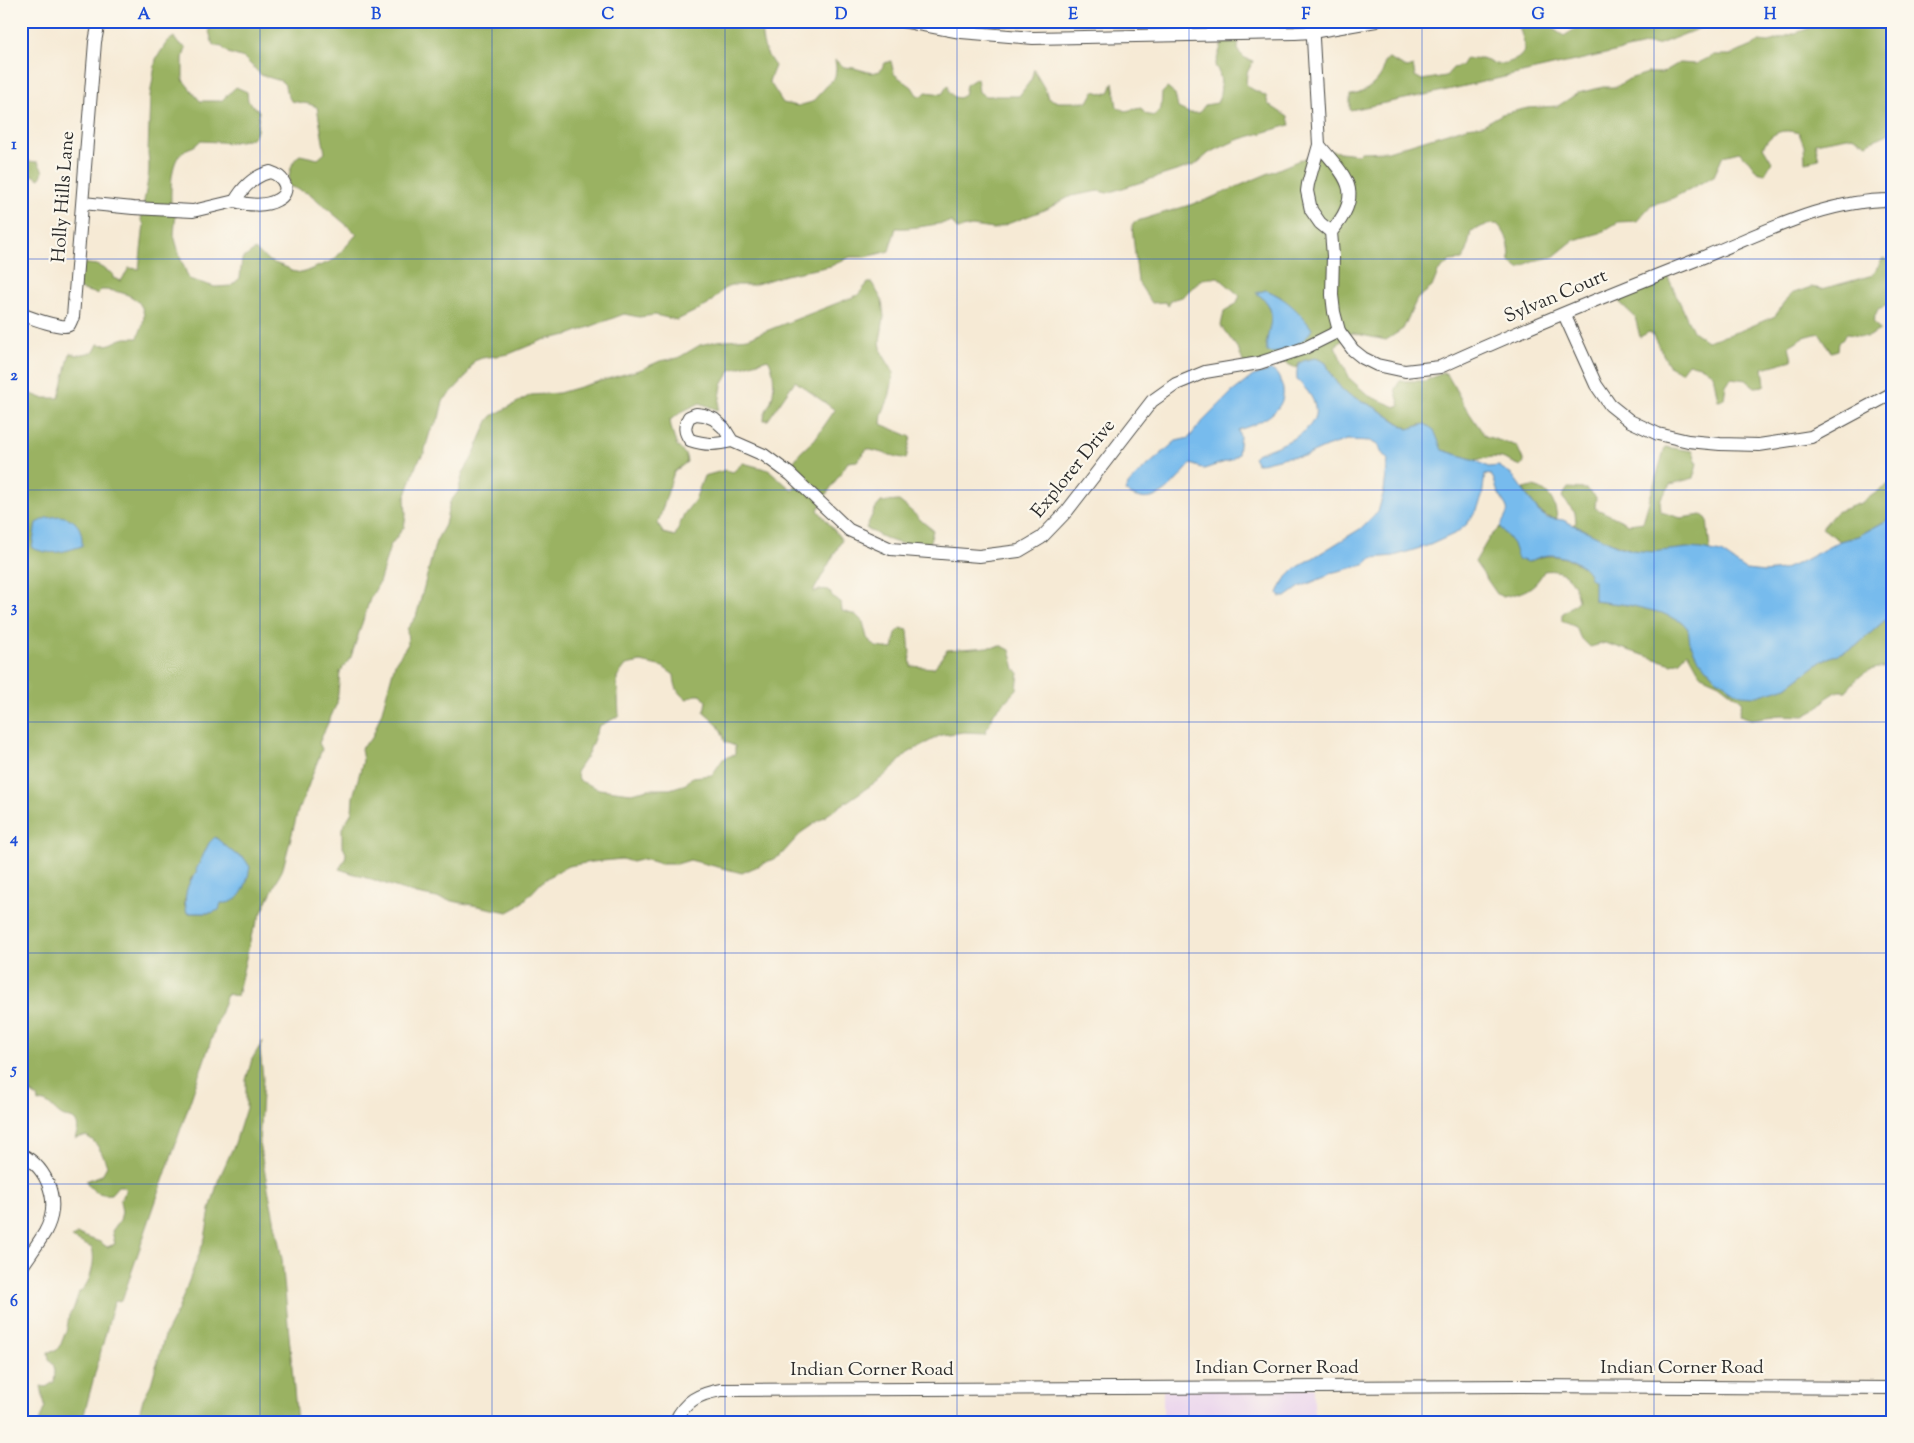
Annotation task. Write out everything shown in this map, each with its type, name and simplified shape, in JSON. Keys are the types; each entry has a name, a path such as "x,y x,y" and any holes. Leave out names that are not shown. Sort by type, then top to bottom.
{"street":[{"name":"Holly Hills Lane","path":"21,314 58,326 66,326 73,317 95,42 99,21"},
{"path":"902,21 960,32 1033,38 1312,26 1376,21"},
{"path":"1312,26 1319,145 1308,184 1308,200 1311,210 1331,232 1339,223 1350,198 1349,184 1340,169 1319,145"},
{"name":"Sylvan Court","path":"1331,232 1333,256 1332,296 1339,331 1353,350 1363,358 1378,365 1405,371 1440,366 1783,224 1848,204 1875,200 1893,200"},
{"path":"83,202 133,208 193,211 234,201"},
{"path":"1564,314 1596,385 1610,405 1630,421 1658,434 1688,441 1720,444 1759,444 1812,437 1893,393"},
{"name":"Explorer Drive","path":"732,441 764,455 790,474 849,530 891,549 979,556 1019,551 1041,538 1068,511 1152,401 1176,384 1205,372 1259,363 1305,348 1339,331"},
{"path":"21,1154 34,1162 46,1177 50,1186 52,1214 45,1232 21,1268"},
{"name":"Indian Corner Road","path":"675,1422 684,1405 704,1393 720,1390 1509,1386 1893,1388"}],"shaded area":[{"path":"1314,1388 1316,1422 1163,1422 1163,1389"}],"green space":[{"path":"210,21 763,21 762,40 768,56 775,66 769,81 783,103 798,106 812,102 835,77 835,60 844,67 872,73 880,71 885,63 891,61 894,74 912,87 917,95 922,96 926,92 942,94 948,85 949,91 954,97 959,98 964,95 966,85 977,78 979,92 985,96 1019,96 1031,80 1034,69 1048,98 1058,102 1088,102 1094,91 1105,94 1110,91 1113,82 1117,107 1125,111 1141,108 1145,114 1154,116 1161,108 1162,93 1167,88 1175,94 1178,108 1189,113 1199,113 1205,105 1217,103 1219,99 1220,79 1215,66 1222,43 1222,33 1182,30 1183,21 1312,21 1312,29 1239,32 1238,51 1245,58 1253,61 1247,73 1246,84 1266,96 1268,104 1288,117 1290,125 1237,140 1209,153 1195,165 1107,193 1099,191 1071,196 1047,209 994,229 972,226 957,229 952,222 896,228 889,251 866,257 850,257 831,266 785,275 753,285 731,285 725,288 708,305 677,320 655,315 639,317 624,314 568,335 543,340 509,354 474,361 465,378 443,401 439,418 430,432 424,453 417,463 405,498 406,515 404,527 390,546 379,583 370,599 351,657 340,672 337,703 319,743 322,749 299,807 283,868 252,933 237,996 227,994 122,1300 114,1302 82,1422 39,1422 45,1406 41,1386 46,1387 54,1382 53,1364 49,1359 48,1352 56,1351 61,1344 67,1328 69,1315 73,1310 79,1292 87,1284 93,1265 92,1248 72,1238 77,1234 100,1242 107,1247 115,1244 112,1231 120,1220 122,1212 120,1201 126,1190 123,1186 118,1186 111,1194 107,1194 96,1192 91,1188 86,1181 102,1175 107,1166 99,1148 86,1136 75,1138 78,1128 74,1120 62,1116 45,1102 38,1102 37,1097 29,1091 27,1084 21,1081 21,390 42,398 59,398 70,353 77,355 94,352 98,344 106,345 125,338 138,338 144,314 142,307 137,301 124,294 109,290 101,290 97,294 76,288 79,263 97,265 113,274 113,278 121,281 129,268 139,269 144,224 141,221 149,170 150,96 156,59 167,42 174,37 176,41 186,48 183,58 183,80 200,101 221,101 236,87 247,92 248,101 259,111 257,131 252,139 227,143 200,141 179,155 173,169 171,210 176,212 174,235 189,279 215,287 231,286 240,278 242,259 255,250 269,261 291,271 302,273 334,260 357,234 310,194 289,186 291,169 297,157 300,155 318,159 325,153 317,107 291,101 285,85 281,81 261,75 244,58 228,53 222,47 213,45 209,31","holes":["215,837 235,854 244,858 221,903 210,913 187,913 184,902 191,878 197,873"]},
{"path":"1511,21 1550,21 1556,31 1564,36 1588,21 1718,21 1657,45 1649,44 1430,94 1350,110 1350,95 1368,89 1378,79 1384,68 1384,62 1389,59 1407,68 1413,66 1415,76 1422,80 1446,76 1453,68 1461,66 1466,58 1481,59 1499,64 1518,58 1522,55 1524,46 1518,25"},
{"path":"1831,21 1893,21 1893,130 1867,144 1853,136 1815,143 1819,159 1805,162 1804,146 1799,133 1778,132 1763,147 1772,162 1765,174 1757,172 1739,152 1723,156 1714,176 1673,198 1651,205 1637,221 1618,222 1600,233 1574,240 1553,257 1532,261 1519,269 1510,262 1508,241 1501,228 1497,224 1486,225 1471,231 1467,251 1462,260 1450,261 1438,272 1432,287 1417,299 1403,329 1386,340 1352,333 1335,346 1350,379 1369,396 1396,407 1400,406 1395,389 1400,381 1425,381 1442,373 1447,374 1466,408 1485,436 1517,446 1524,462 1521,466 1502,458 1492,457 1475,460 1442,450 1423,424 1409,429 1376,408 1344,392 1333,378 1326,363 1316,358 1298,364 1296,368 1279,360 1244,364 1238,349 1221,326 1224,311 1236,304 1240,296 1218,277 1202,279 1182,297 1171,300 1168,306 1166,302 1152,303 1138,282 1132,226 1134,222 1206,200 1309,156 1331,151 1358,154 1360,152 1388,151 1467,127 1483,125 1502,114 1528,108 1558,106 1578,93 1603,87 1616,87 1629,79 1648,73 1662,73 1679,63 1696,64 1714,55 1731,55 1755,45 1759,41 1769,42","holes":["1266,290 1281,297 1266,345 1271,323 1270,310 1264,298 1257,293"]},
{"path":"21,157 26,161 38,162 43,171 40,179 21,169"},
{"path":"1883,258 1893,263 1893,303 1878,309 1873,321 1880,330 1867,337 1847,334 1839,342 1838,350 1831,352 1819,333 1804,337 1789,346 1792,360 1763,368 1765,386 1755,387 1746,380 1731,378 1726,385 1724,399 1718,400 1713,374 1703,367 1688,363 1681,372 1670,367 1652,334 1649,332 1640,337 1635,317 1613,296 1668,277 1693,331 1707,341 1740,331 1775,316 1791,294 1811,287 1822,289 1873,275"},
{"path":"868,283 872,283 882,300 884,317 880,342 882,353 894,373 889,398 882,414 881,424 911,437 906,459 867,449 857,461 848,462 824,498 818,510 842,540 813,592 828,590 836,600 841,602 842,611 856,615 863,622 867,638 876,647 893,649 896,633 901,628 908,630 911,666 934,668 947,650 1002,646 1010,650 1015,669 1019,673 1017,689 994,713 985,733 964,732 941,735 908,753 883,777 802,832 780,856 742,873 690,860 677,864 661,864 644,859 632,862 622,859 568,866 542,882 519,906 508,912 417,894 339,869 345,860 346,853 342,845 342,828 352,812 353,797 363,761 361,748 372,738 382,711 395,663 408,644 407,629 416,617 436,541 445,525 450,502 458,492 463,473 492,416 531,395 559,393 642,369 660,361 678,358 700,345 717,341 748,338 858,295","holes":["768,359 773,372 773,389 772,398 764,420 768,420 795,381 835,410 815,439 791,465 801,484 795,486 793,491 769,470 743,463 733,472 726,470 704,476 695,500 684,514 675,536 663,533 658,523 674,472 687,462 685,454 676,442 670,420 700,403 718,410 722,385 731,370","641,662 663,667 674,675 677,690 687,699 695,695 701,695 706,701 704,712 718,725 725,742 735,746 735,754 723,759 712,775 692,777 686,784 670,789 649,789 631,793 599,789 580,781 576,772 587,756 599,726 619,716 617,677 626,665"]},
{"path":"1665,447 1693,451 1697,463 1694,478 1671,484 1660,500 1661,512 1681,518 1702,515 1707,519 1710,551 1687,549 1659,552 1641,551 1611,543 1574,525 1576,522 1575,513 1562,497 1568,488 1587,489 1596,497 1595,508 1629,524 1643,522"},
{"path":"1893,481 1893,517 1858,536 1840,541 1822,528 1836,512 1861,503"},
{"path":"1538,488 1547,494 1553,502 1557,519 1546,516 1533,505 1523,489"},
{"path":"899,501 933,530 929,546 896,542 866,528 875,509 881,502"},
{"path":"1500,527 1528,562 1544,557 1556,556 1582,566 1592,576 1595,589 1594,601 1645,608 1673,616 1682,622 1688,629 1690,642 1696,653 1716,678 1787,687 1823,660 1855,647 1893,613 1893,668 1877,668 1866,672 1846,691 1838,691 1827,698 1815,710 1804,716 1781,715 1751,719 1739,715 1742,701 1719,683 1701,675 1688,652 1680,661 1672,664 1605,643 1590,647 1580,637 1576,627 1562,621 1562,614 1578,601 1575,587 1564,574 1544,571 1536,583 1527,590 1503,597 1497,594 1475,562 1489,538"},
{"path":"263,1041 260,1050 263,1078 259,1143 282,1259 297,1422 137,1422 143,1399 151,1384 165,1335 178,1310 205,1238 218,1181 235,1143 246,1108 246,1080 252,1059"}],"water":[{"path":"1266,290 1292,306 1312,329 1299,343 1280,352 1267,352 1271,313 1269,306 1256,293"},
{"path":"1316,358 1326,363 1333,378 1344,392 1376,408 1408,429 1425,424 1434,430 1442,450 1475,460 1488,467 1499,466 1513,476 1538,511 1547,518 1563,520 1618,546 1632,550 1652,552 1687,548 1701,549 1721,553 1746,570 1764,572 1782,570 1840,541 1858,536 1893,517 1893,613 1855,647 1823,660 1787,687 1757,696 1741,695 1716,678 1697,657 1690,643 1688,629 1682,622 1662,613 1629,605 1594,601 1594,581 1580,564 1574,561 1551,555 1542,556 1528,562 1518,559 1513,544 1500,527 1506,516 1507,507 1498,492 1493,477 1485,474 1482,497 1477,510 1466,525 1456,533 1430,545 1394,556 1372,558 1364,565 1330,573 1325,577 1300,587 1286,597 1280,597 1278,593 1284,580 1295,569 1360,529 1378,512 1384,491 1388,460 1381,452 1379,446 1370,441 1347,440 1306,456 1286,457 1257,464 1253,457 1284,443 1308,428 1314,418 1315,407 1310,395 1297,380 1297,369 1300,363"},
{"path":"1271,370 1277,374 1282,385 1283,394 1281,402 1277,409 1263,420 1238,430 1240,437 1238,454 1231,460 1204,469 1191,464 1170,487 1154,497 1145,499 1125,491 1138,474 1176,441 1189,438 1231,393 1253,376"},
{"path":"59,516 70,519 78,525 82,546 57,552 45,552 32,548 36,523 46,518"},
{"path":"215,837 235,854 244,858 250,867 245,886 239,897 228,903 221,903 219,910 211,913 187,913 186,897 188,886 197,873 196,870 209,843"}]}
